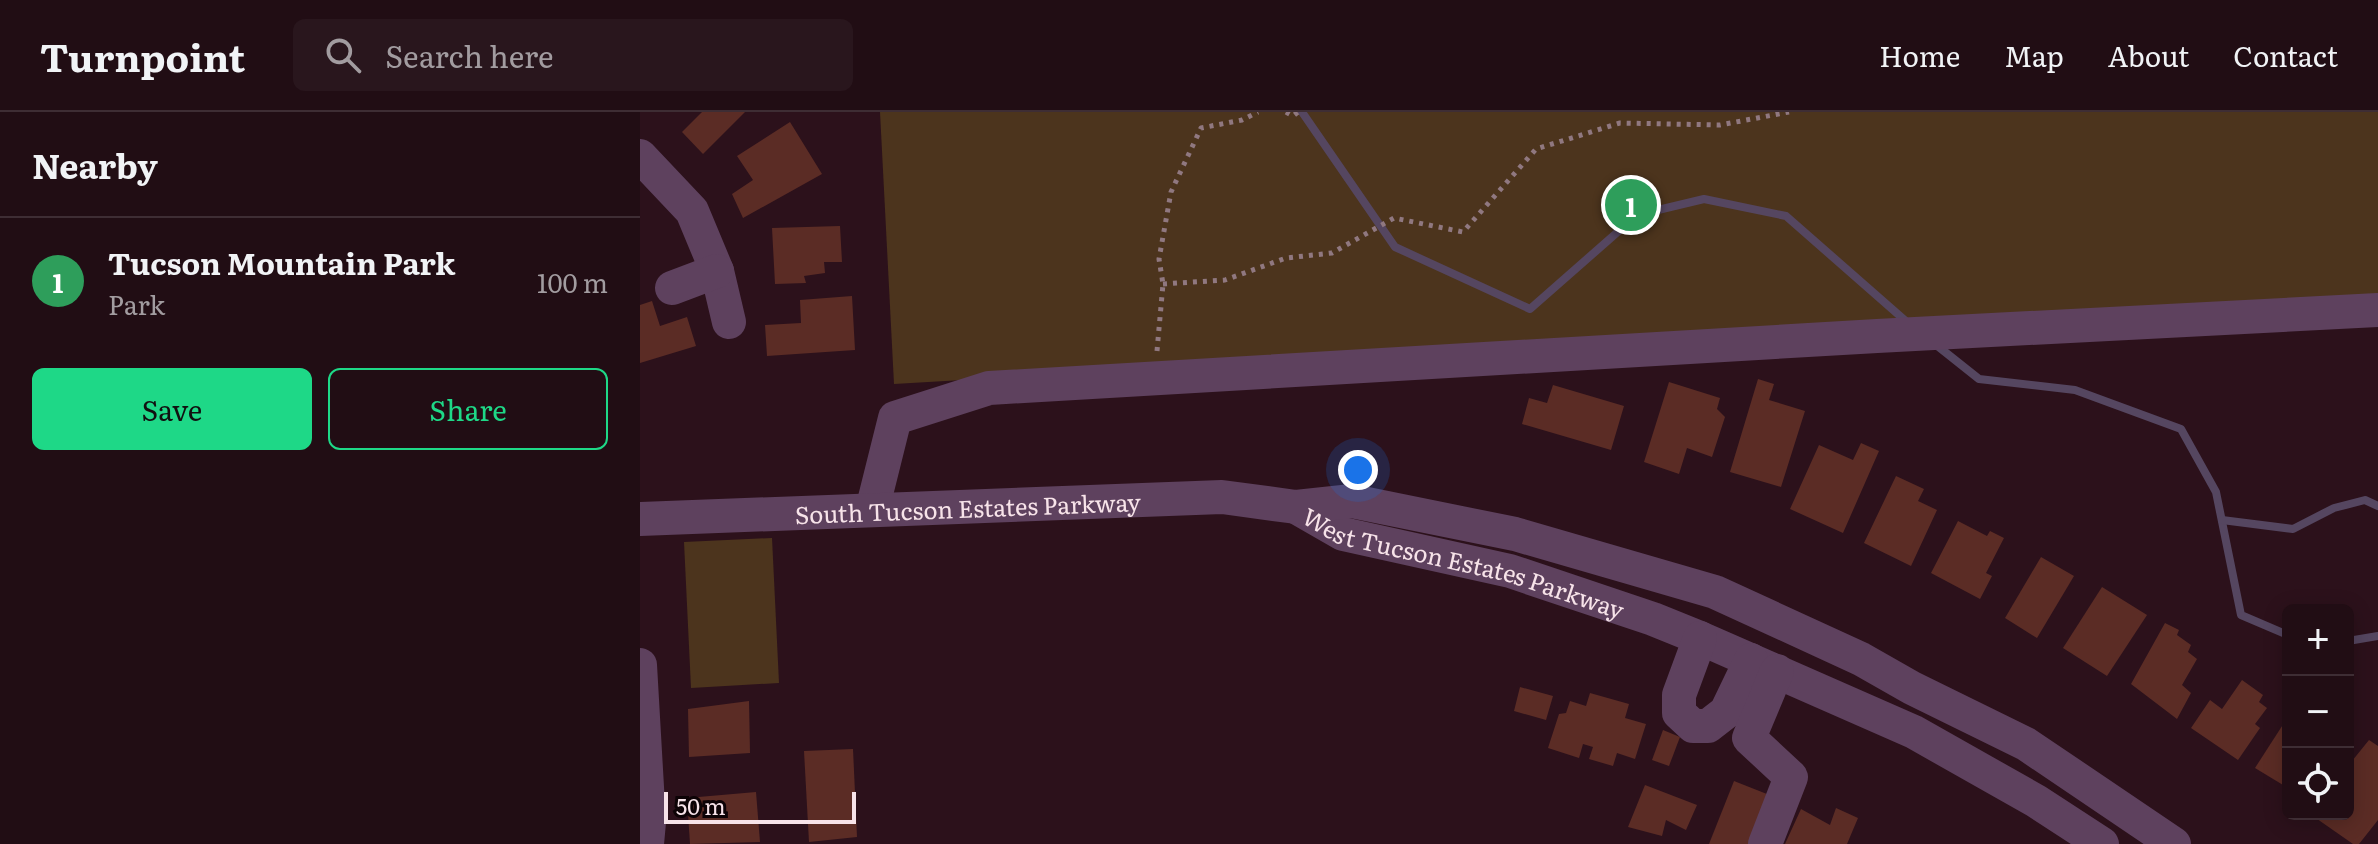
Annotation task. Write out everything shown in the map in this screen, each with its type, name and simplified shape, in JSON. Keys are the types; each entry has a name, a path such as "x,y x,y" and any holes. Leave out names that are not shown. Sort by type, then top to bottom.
{"street":[{"path":"640,156 692,211 717,271 729,322"},
{"path":"672,288 717,271"},
{"path":"872,510 895,418 989,388 1155,377 2371,319"},
{"name":"South Tucson Estates Parkway","path":"640,519 1222,497 1296,507"},
{"name":"West Tucson Estates Parkway","path":"1296,507 1352,501 1515,534 1715,592 1861,659 1912,688 2026,744 2174,844"},
{"name":"West Tucson Estates Parkway","path":"1296,507 1343,534 1510,571 1700,638 1914,732 2036,801 2102,844"},
{"path":"1700,638 1679,695 1679,713 1693,726 1708,726 1726,712 1764,666"},
{"path":"1840,700 1861,659"},
{"path":"640,665 649,822 647,844"},
{"path":"1764,666 1749,738 1791,777 1765,844"}],"path":[{"path":"1155,377 1163,284 1159,259 1171,192 1201,128 1242,120 1258,112"},
{"path":"1286,112 1293,116 1298,112"},
{"path":"1163,284 1225,280 1286,258 1332,253 1394,218 1463,232 1536,149 1620,123 1720,125 1789,112"}],"shaded area":[{"path":"880,112 2378,112 2378,298 894,384"},
{"path":"772,538 779,683 691,688 684,542"}],"building":[{"path":"702,112 745,112 703,154 682,132"},
{"path":"790,122 822,174 743,218 732,194 753,180 737,156"},
{"path":"840,226 842,262 824,262 825,273 804,276 806,283 775,284 772,228"},
{"path":"852,296 855,350 767,356 765,325 801,323 800,300"},
{"path":"652,301 660,326 687,317 696,346 640,363 640,305"},
{"path":"1758,379 1774,384 1769,400 1805,411 1781,487 1730,472"},
{"path":"1669,382 1720,398 1717,409 1725,417 1712,457 1687,448 1679,474 1644,462"},
{"path":"1553,385 1624,406 1611,450 1522,424 1529,398 1547,403"},
{"path":"1861,443 1879,451 1843,533 1790,509 1819,445 1853,460"},
{"path":"1896,476 1924,489 1918,501 1937,510 1911,566 1864,543"},
{"path":"1958,521 1987,536 1990,531 2004,538 1986,573 1992,576 1980,599 1931,573"},
{"path":"2041,557 2074,576 2037,638 2005,618"},
{"path":"2102,587 2147,615 2107,676 2063,648"},
{"path":"2165,623 2179,630 2177,635 2191,645 2188,652 2197,659 2182,685 2191,693 2177,719 2131,684"},
{"path":"2242,680 2263,695 2259,702 2267,708 2255,724 2260,728 2238,760 2191,728 2210,700 2222,709"},
{"path":"1520,687 1553,696 1546,720 1514,711"},
{"path":"1590,693 1629,704 1625,718 1646,724 1635,759 1617,753 1613,766 1589,759 1593,747 1583,744 1579,758 1548,748 1559,714 1566,713 1570,701 1586,706"},
{"path":"749,701 750,753 689,757 688,709"},
{"path":"2282,726 2282,784 2255,768"},
{"path":"1663,730 1680,737 1669,766 1652,760"},
{"path":"2369,740 2378,746 2378,820 2359,844 2353,844 2319,820 2354,820 2354,759"},
{"path":"853,749 857,837 809,842 804,751"},
{"path":"1734,781 1777,798 1758,844 1709,844"},
{"path":"1645,785 1697,805 1686,830 1666,820 1662,836 1628,827"},
{"path":"756,792 760,842 690,844 687,798"},
{"path":"1836,808 1858,818 1847,844 1785,844 1801,809 1830,825"}],"waterway":[{"path":"1302,112 1395,247 1530,309 1637,215 1704,199 1786,216 1908,323"},
{"path":"1935,344 1979,379 2075,390 2181,429 2216,492 2241,615 2282,632"},
{"path":"2222,520 2293,529 2334,508 2365,500 2378,506"},
{"path":"2354,640 2378,636"}],"place":[{"name":"Tucson Mountain Park","path":"1631,205"}]}
